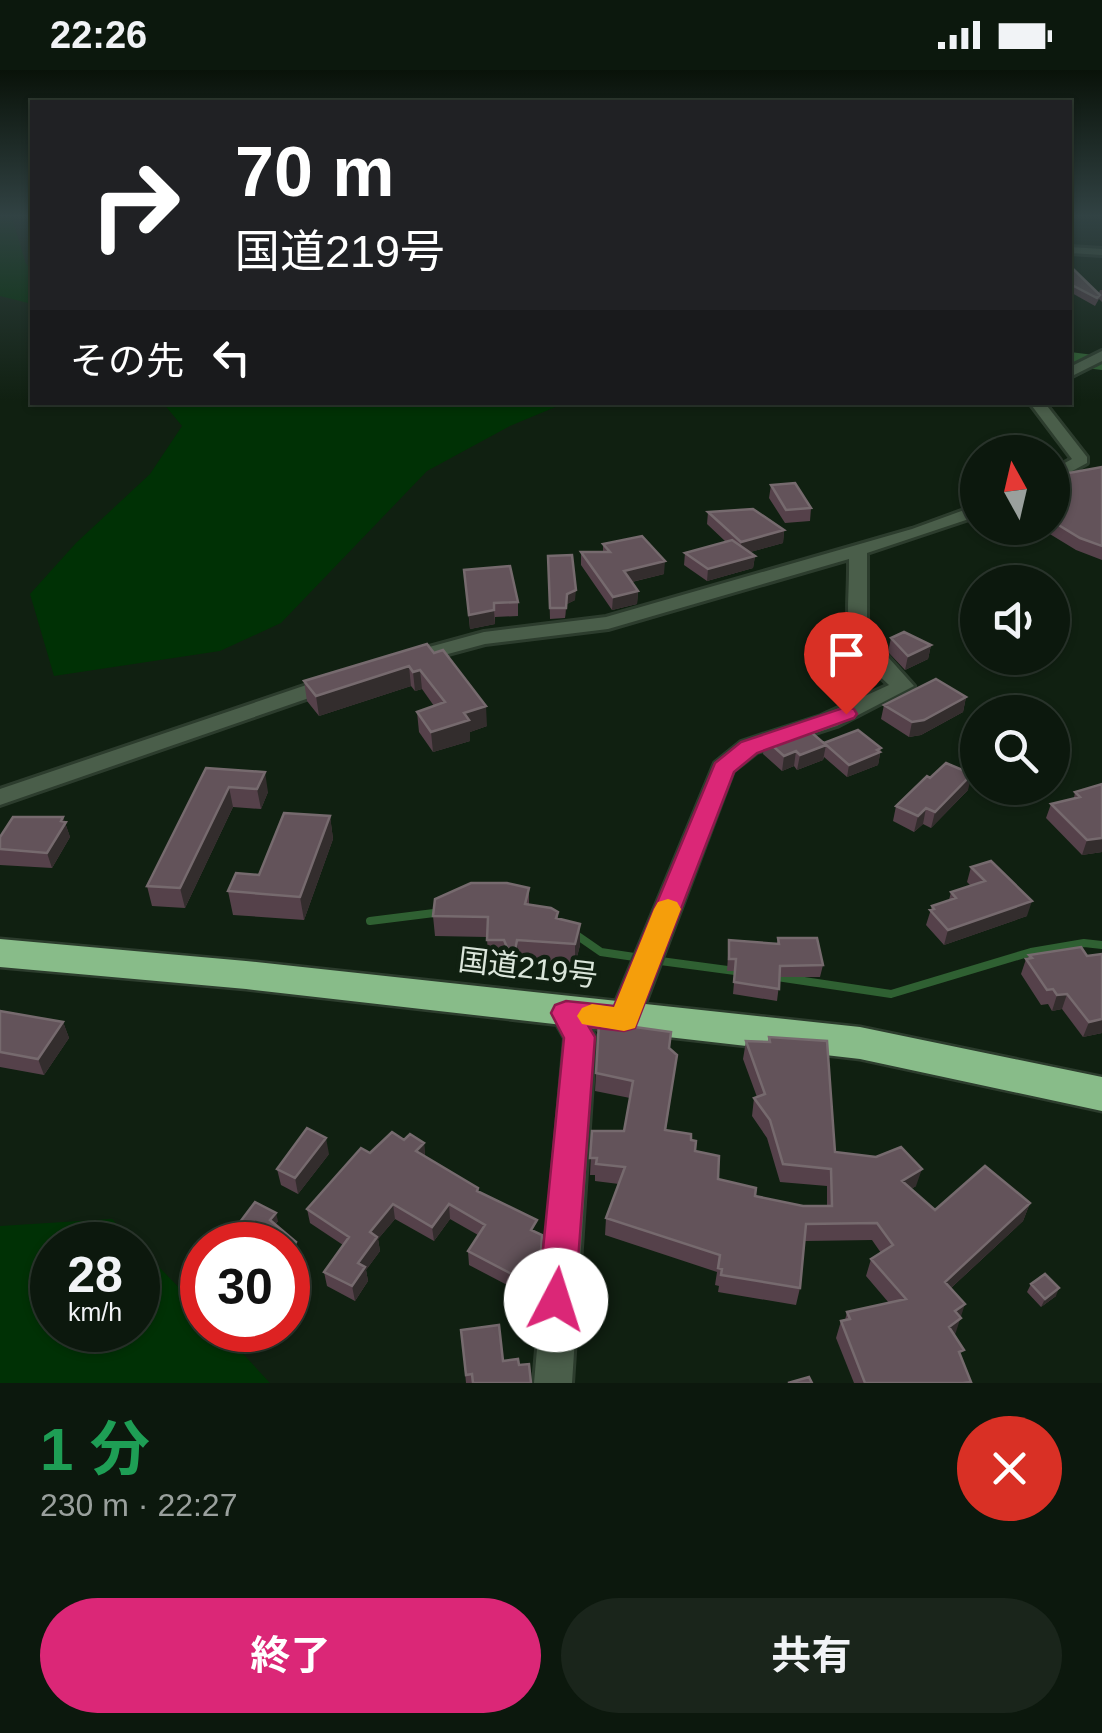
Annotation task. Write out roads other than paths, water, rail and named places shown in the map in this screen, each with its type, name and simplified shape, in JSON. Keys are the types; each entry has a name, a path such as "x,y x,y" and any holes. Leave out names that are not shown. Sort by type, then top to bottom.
{"highway":[{"name":"国道219号","path":"0,953 246,974 860,1044 1102,1094"}],"street":[{"path":"1073,371 1102,356"},
{"path":"1038,405 1062,435"},
{"path":"1070,446 1081,460 1070,466"},
{"path":"379,668 484,638 608,623 960,516"},
{"path":"624,1019 723,768 749,748 829,722 903,686 868,656 858,634 853,618 858,550"},
{"path":"0,798 346,678"},
{"path":"553,1383 580,1037 566,1013"}],"waterway":[{"path":"1072,359 1102,363"},
{"path":"370,921 442,912"},
{"path":"575,934 601,952 641,958"},
{"path":"777,977 891,994 1031,952 1084,943 1102,945"},
{"path":"653,960 735,971"}]}
